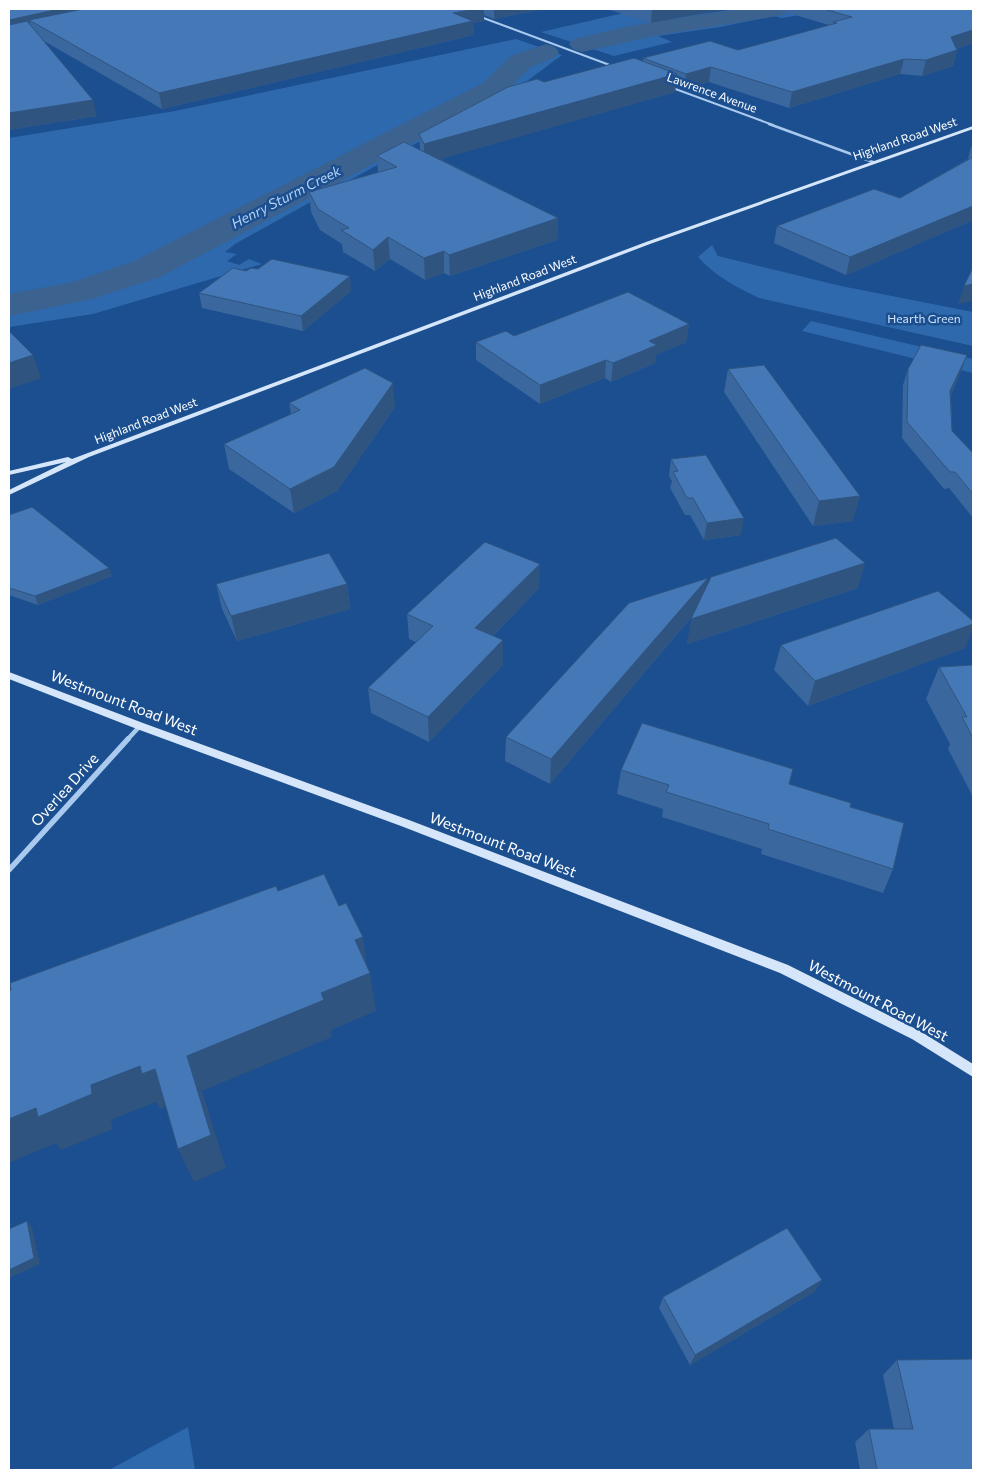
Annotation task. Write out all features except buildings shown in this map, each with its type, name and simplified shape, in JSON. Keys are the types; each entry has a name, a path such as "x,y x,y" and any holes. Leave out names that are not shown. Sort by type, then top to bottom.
{"main road":[{"name":"Highland Road West","path":"9,493 86,455 630,250 973,127"},
{"name":"Highland Road West","path":"9,473 86,455"},
{"name":"Westmount Road West","path":"9,675 140,726 405,823 784,969 916,1035 973,1071"}],"street":[{"path":"472,14 617,67"},
{"name":"Lawrence Avenue","path":"663,84 874,162"},
{"name":"Overlea Drive","path":"9,870 140,726"}],"green space":[{"path":"641,9 667,19 735,9 832,9 782,18 774,16 720,27 658,36 672,42 614,56 541,32"},
{"path":"516,39 562,55 523,84 235,244 225,252 237,254 227,261 239,265 249,259 262,264 93,314 9,327 9,138 175,111"},
{"name":"Hearth Green","path":"712,245 718,256 841,286 973,312 973,346 759,298 742,290 711,270 698,257"},
{"path":"811,321 973,359 973,373 802,331"},
{"path":"188,1427 195,1470 109,1470"}],"waterway":[{"name":"Henry Sturm Creek","path":"582,44 655,29 778,9"},
{"name":"Henry Sturm Creek","path":"9,305 79,292 147,269 493,89 520,62 546,52"}]}
